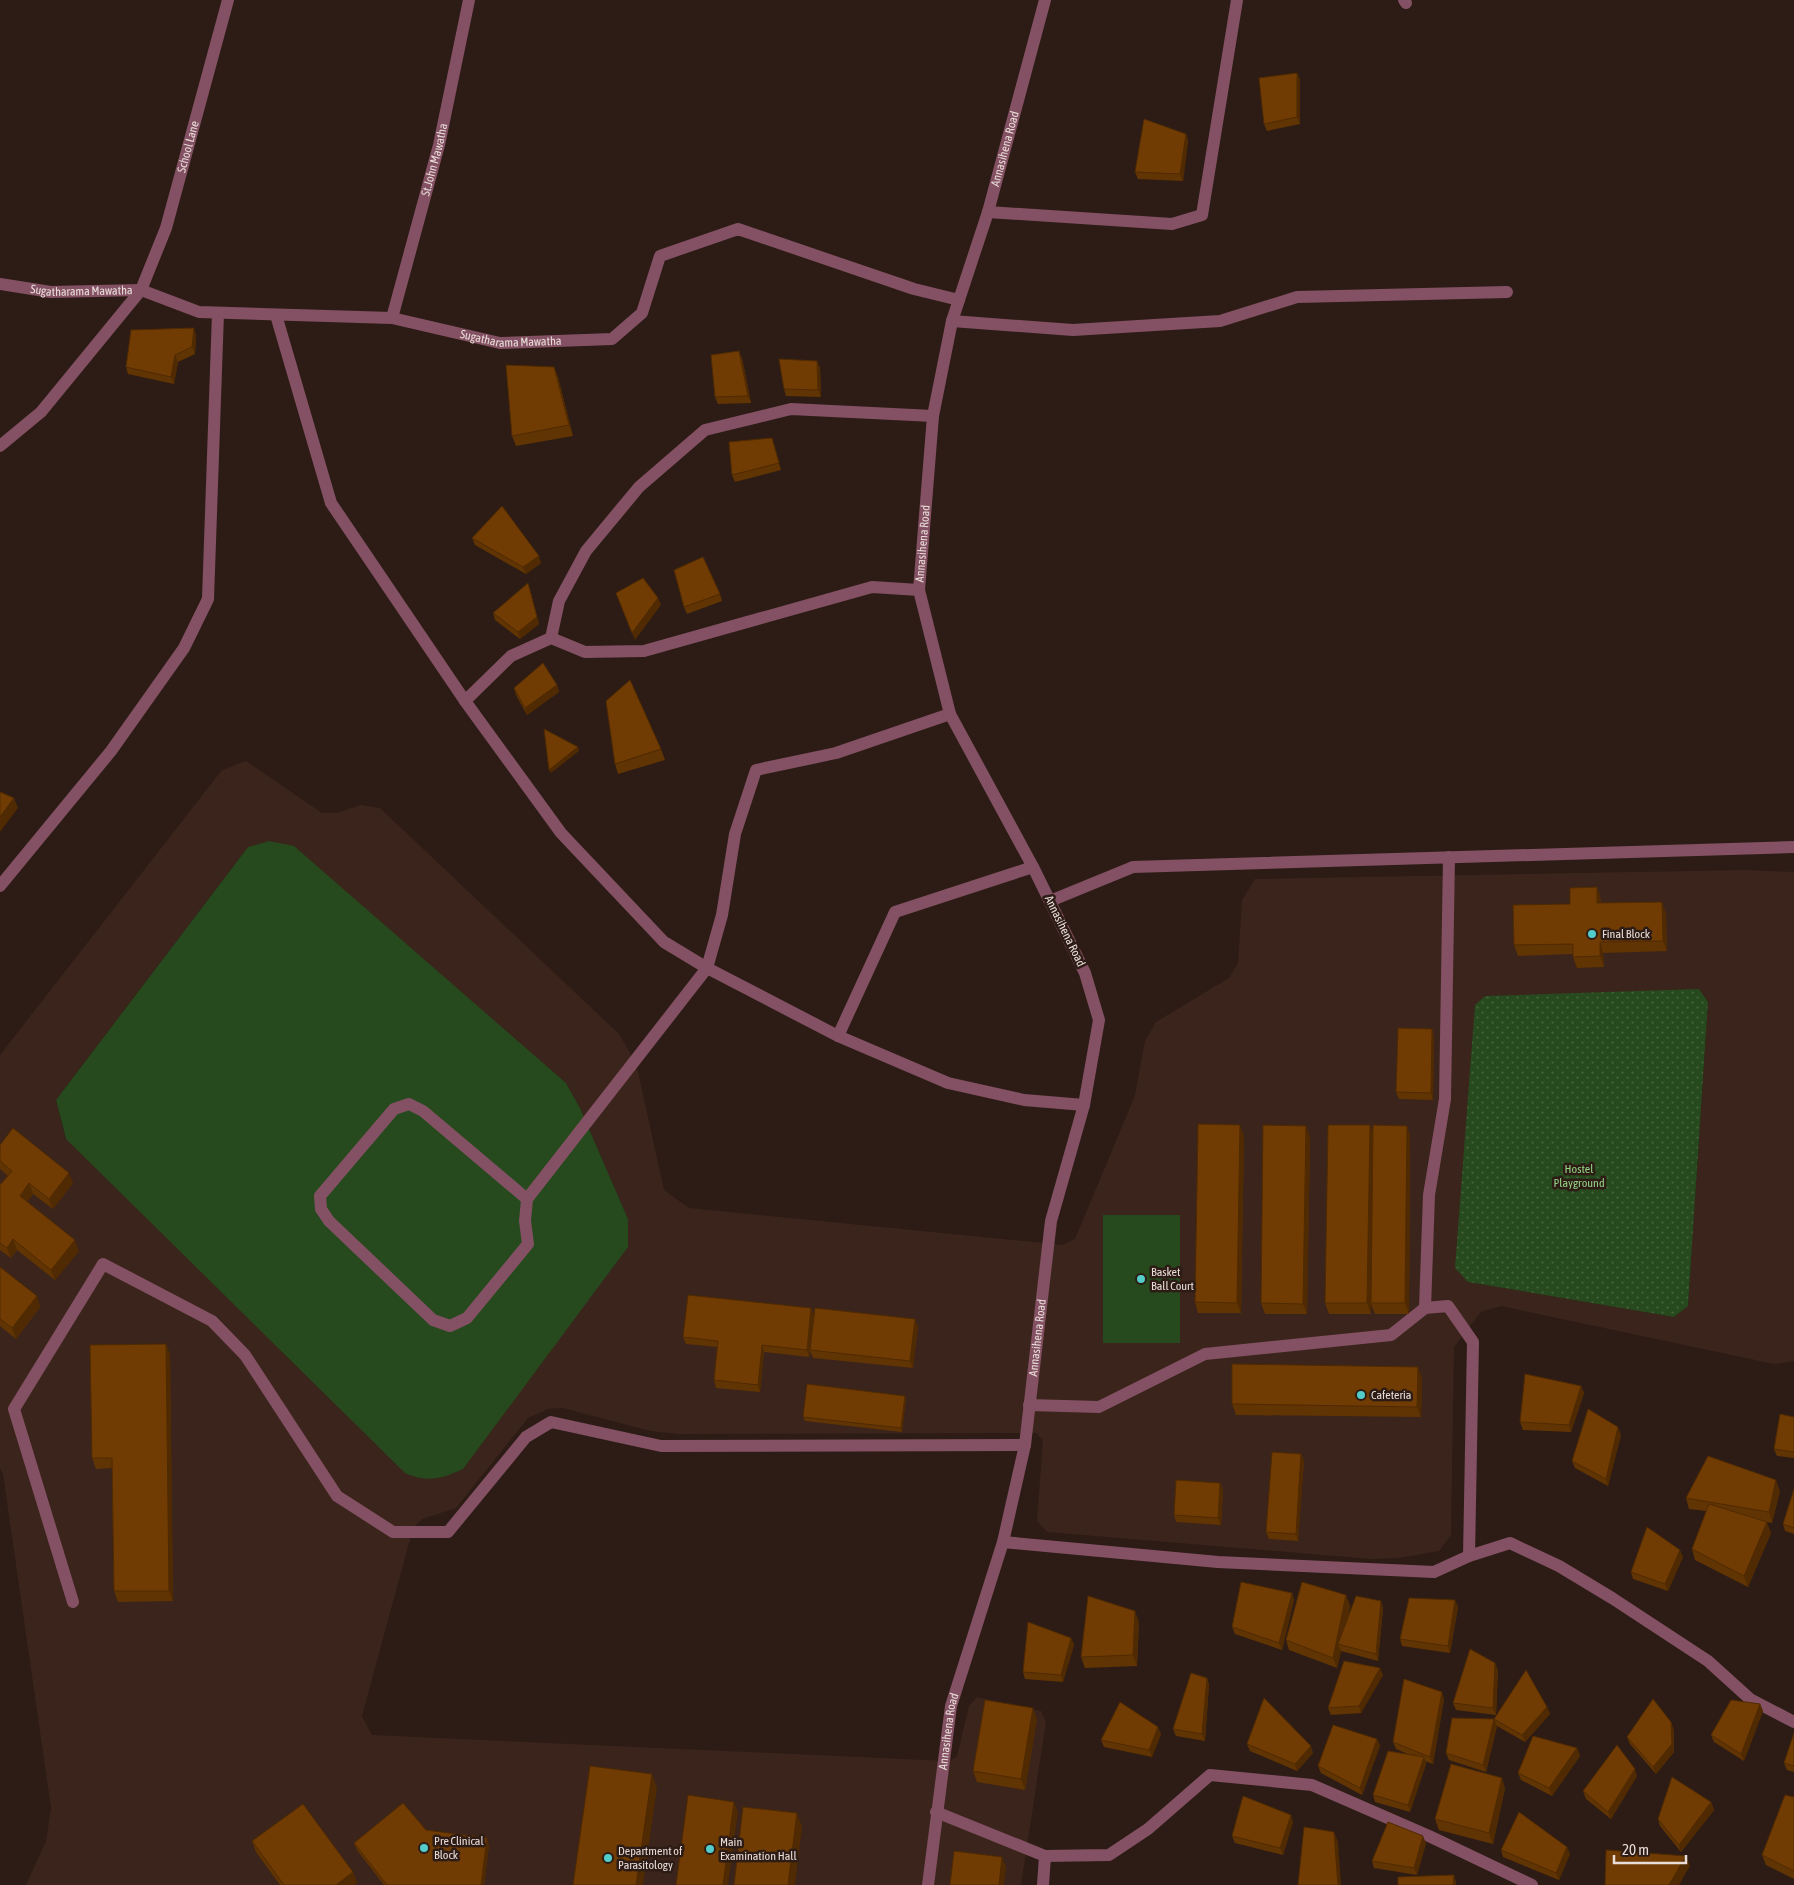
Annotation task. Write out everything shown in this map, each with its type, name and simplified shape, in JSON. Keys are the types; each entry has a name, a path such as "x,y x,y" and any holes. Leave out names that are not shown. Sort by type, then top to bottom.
{"street":[{"name":"School Lane","path":"0,446 41,412 141,290 166,228 228,0"},
{"name":"St.John Mawatha","path":"392,318 439,145 469,0"},
{"name":"Annasihena Road","path":"928,1885 951,1706 1003,1542 1025,1444 1051,1221 1084,1105 1099,1020 1086,974 1033,867 950,714 919,590 933,416 952,321 988,212 1045,0"},
{"path":"988,212 1172,224 1202,215 1237,0"},
{"name":"Sugatharama Mawatha","path":"0,284 51,292 141,290 199,312 392,318 500,343 612,339 642,314 660,256 738,229 914,289 959,300"},
{"path":"952,321 1073,330 1220,320 1297,297 1507,292"},
{"path":"0,886 116,743 184,648 208,599 218,313"},
{"path":"276,315 331,504 465,701 561,833 664,942 707,968 838,1036 948,1083 1024,1100 1084,1105"},
{"path":"551,638 559,601 586,551 639,487 705,430 791,409 933,416"},
{"path":"465,701 511,656 551,638 585,652 644,651 872,587 919,590"},
{"path":"527,1200 423,1111 409,1104 394,1108 320,1196 321,1209 329,1221 433,1320 450,1326 467,1318 528,1244 525,1221 527,1200 707,968 722,915 735,834 756,770 836,753 950,714"},
{"path":"1050,901 1133,867 1794,847"},
{"path":"1425,1308 1429,1195 1445,1099 1449,857"},
{"path":"838,1036 895,912 1033,867"},
{"path":"74,1602 14,1408 103,1264 212,1321 245,1354 337,1496 393,1532 448,1532 526,1437 551,1422 662,1446 1025,1444"},
{"path":"1029,1405 1099,1407 1205,1354 1391,1335 1425,1308 1448,1306 1473,1342 1469,1556"},
{"path":"1003,1542 1218,1562 1434,1572 1469,1556 1510,1543 1559,1566 1708,1661 1750,1699 1794,1722"},
{"path":"936,1812 1045,1856 1109,1855 1148,1829 1210,1775 1312,1785 1429,1836 1532,1885"},
{"path":"1043,1885 1045,1856"}],"shaded area":[{"path":"246,761 322,813 337,813 361,805 380,808 619,1034 636,1063 664,1190 689,1208 1063,1245 1075,1239 1126,1117 1135,1095 1145,1041 1156,1022 1229,978 1238,963 1242,900 1255,879 1747,870 1794,872 1794,1361 1774,1364 1501,1306 1481,1312 1454,1347 1451,1535 1439,1551 1399,1558 1371,1559 1047,1532 1037,1521 1043,1440 1036,1433 679,1434 650,1431 563,1408 548,1409 528,1418 456,1508 422,1519 413,1528 362,1716 372,1735 948,1761 957,1757 969,1706 977,1697 1041,1711 1046,1722 1021,1885 26,1885 46,1841 51,1808 3,1474 0,1468 0,1055 222,770","holes":["269,841 566,1083 580,1108 628,1219 66,1140 56,1100 248,847","1699,989 1708,1002 1688,1306 1674,1317 1468,1282"]}],"green space":[{"path":"269,841 294,846 566,1083 580,1108 628,1219 628,1247 463,1469 441,1477 428,1479 405,1473 66,1139 56,1100 248,847"},
{"name":"Hostel Playground","path":"1699,989 1708,1002 1688,1306 1674,1317 1468,1282 1455,1268 1475,1005 1485,996"},
{"name":"Basket Ball Court","path":"1103,1215 1180,1215 1180,1343 1103,1343"}],"building":[{"path":"1297,73 1297,117 1264,124 1259,78"},
{"path":"1144,119 1186,134 1180,174 1135,172"},
{"path":"194,328 192,347 175,355 171,377 126,367 131,330"},
{"path":"739,351 748,396 715,397 711,355"},
{"path":"779,359 817,361 818,390 784,389"},
{"path":"506,365 554,367 569,425 512,436"},
{"path":"772,438 779,463 732,475 729,442"},
{"path":"502,506 539,556 523,567 472,538"},
{"path":"703,557 720,594 684,607 674,570"},
{"path":"643,578 658,598 632,633 616,593"},
{"path":"528,583 537,617 518,632 493,613"},
{"path":"543,663 557,685 525,708 514,688"},
{"path":"630,680 661,749 615,764 606,701"},
{"path":"544,729 578,747 549,770"},
{"path":"0,792 14,798 0,817"},
{"name":"Final Block","path":"1597,887 1597,903 1662,902 1663,941 1600,942 1600,956 1573,957 1573,944 1514,945 1513,905 1570,904 1570,888"},
{"path":"1398,1028 1432,1029 1431,1093 1396,1092"},
{"path":"1198,1124 1240,1125 1237,1303 1195,1302"},
{"path":"1263,1125 1306,1126 1303,1304 1261,1303"},
{"path":"1328,1125 1370,1125 1367,1303 1325,1303"},
{"path":"1373,1125 1407,1126 1405,1303 1371,1303"},
{"path":"13,1128 69,1173 49,1199 29,1183 20,1196 75,1240 51,1270 13,1239 7,1248 0,1243 0,1183 12,1171 0,1161 0,1145"},
{"path":"0,1267 37,1296 12,1328 0,1319"},
{"path":"688,1295 811,1308 807,1350 762,1345 758,1385 714,1380 718,1341 683,1337"},
{"path":"815,1308 915,1319 910,1361 810,1350"},
{"path":"166,1344 169,1591 114,1591 112,1458 92,1458 90,1345"},
{"path":"1232,1364 1418,1367 1417,1407 1232,1404"},
{"path":"1525,1374 1581,1386 1569,1425 1520,1422"},
{"path":"807,1384 905,1396 901,1428 803,1417"},
{"path":"1588,1409 1618,1427 1606,1479 1572,1461"},
{"path":"1780,1414 1794,1417 1794,1452 1774,1449"},
{"path":"1272,1452 1301,1454 1296,1534 1266,1532"},
{"path":"1708,1456 1776,1480 1769,1512 1686,1498"},
{"path":"1176,1480 1220,1483 1218,1518 1174,1515"},
{"path":"1794,1489 1794,1528 1783,1524"},
{"path":"1709,1504 1767,1522 1744,1576 1692,1549"},
{"path":"1647,1527 1680,1550 1665,1584 1631,1572"},
{"path":"1241,1582 1292,1593 1279,1643 1232,1627"},
{"path":"1302,1582 1346,1595 1333,1658 1286,1640"},
{"path":"1088,1596 1135,1611 1133,1655 1081,1657"},
{"path":"1356,1596 1381,1601 1376,1654 1338,1644"},
{"path":"1409,1598 1455,1600 1448,1646 1400,1639"},
{"path":"1028,1622 1071,1638 1061,1675 1023,1672"},
{"path":"1470,1649 1495,1663 1493,1708 1453,1703"},
{"path":"1344,1661 1380,1668 1359,1706 1328,1708"},
{"path":"1526,1670 1547,1707 1522,1735 1494,1719"},
{"path":"1191,1673 1207,1678 1202,1734 1173,1729"},
{"path":"1404,1679 1442,1692 1430,1757 1393,1742"},
{"path":"1264,1698 1311,1746 1295,1764 1247,1744"},
{"path":"1653,1699 1671,1722 1672,1744 1653,1767 1627,1737"},
{"path":"985,1700 1033,1708 1021,1779 973,1771"},
{"path":"1731,1700 1760,1704 1741,1754 1711,1735"},
{"path":"1120,1702 1158,1727 1149,1750 1101,1740"},
{"path":"1452,1718 1494,1719 1483,1765 1446,1753"},
{"path":"1333,1725 1377,1739 1360,1788 1318,1766"},
{"path":"1794,1733 1794,1766 1784,1763"},
{"path":"1533,1736 1577,1748 1549,1788 1518,1773"},
{"path":"1617,1745 1635,1769 1608,1812 1583,1791"},
{"path":"1388,1751 1424,1757 1408,1805 1373,1795"},
{"path":"1451,1764 1502,1778 1489,1833 1435,1819"},
{"path":"590,1766 652,1774 636,1885 573,1885"},
{"path":"1672,1777 1711,1802 1679,1845 1658,1819"},
{"name":"Main Examination Hall","path":"688,1795 734,1802 723,1885 676,1885"},
{"path":"1785,1795 1794,1797 1794,1871 1762,1855"},
{"path":"1243,1796 1291,1815 1280,1848 1232,1836"},
{"name":"Pre Clinical Block","path":"403,1803 426,1830 487,1838 481,1885 387,1885 354,1843"},
{"path":"303,1804 353,1872 336,1885 284,1885 252,1841"},
{"path":"743,1807 797,1813 788,1885 734,1885"},
{"path":"1519,1812 1567,1847 1556,1873 1501,1850"},
{"path":"1388,1822 1423,1836 1414,1868 1372,1861"},
{"path":"1304,1827 1334,1832 1338,1885 1298,1885"},
{"path":"1606,1850 1686,1856 1669,1885 1605,1885"},
{"path":"954,1851 1002,1857 999,1885 950,1885"},
{"path":"1454,1875 1453,1885 1398,1885 1398,1877"}],"place":[{"name":"Final Block","path":"1592,934"},
{"name":"Basket Ball Court","path":"1141,1279"},
{"name":"Cafeteria","path":"1361,1395"},
{"name":"Pre Clinical Block","path":"424,1848"},
{"name":"Main Examination Hall","path":"710,1849"},
{"name":"Department of Parasitology","path":"608,1858"}]}
